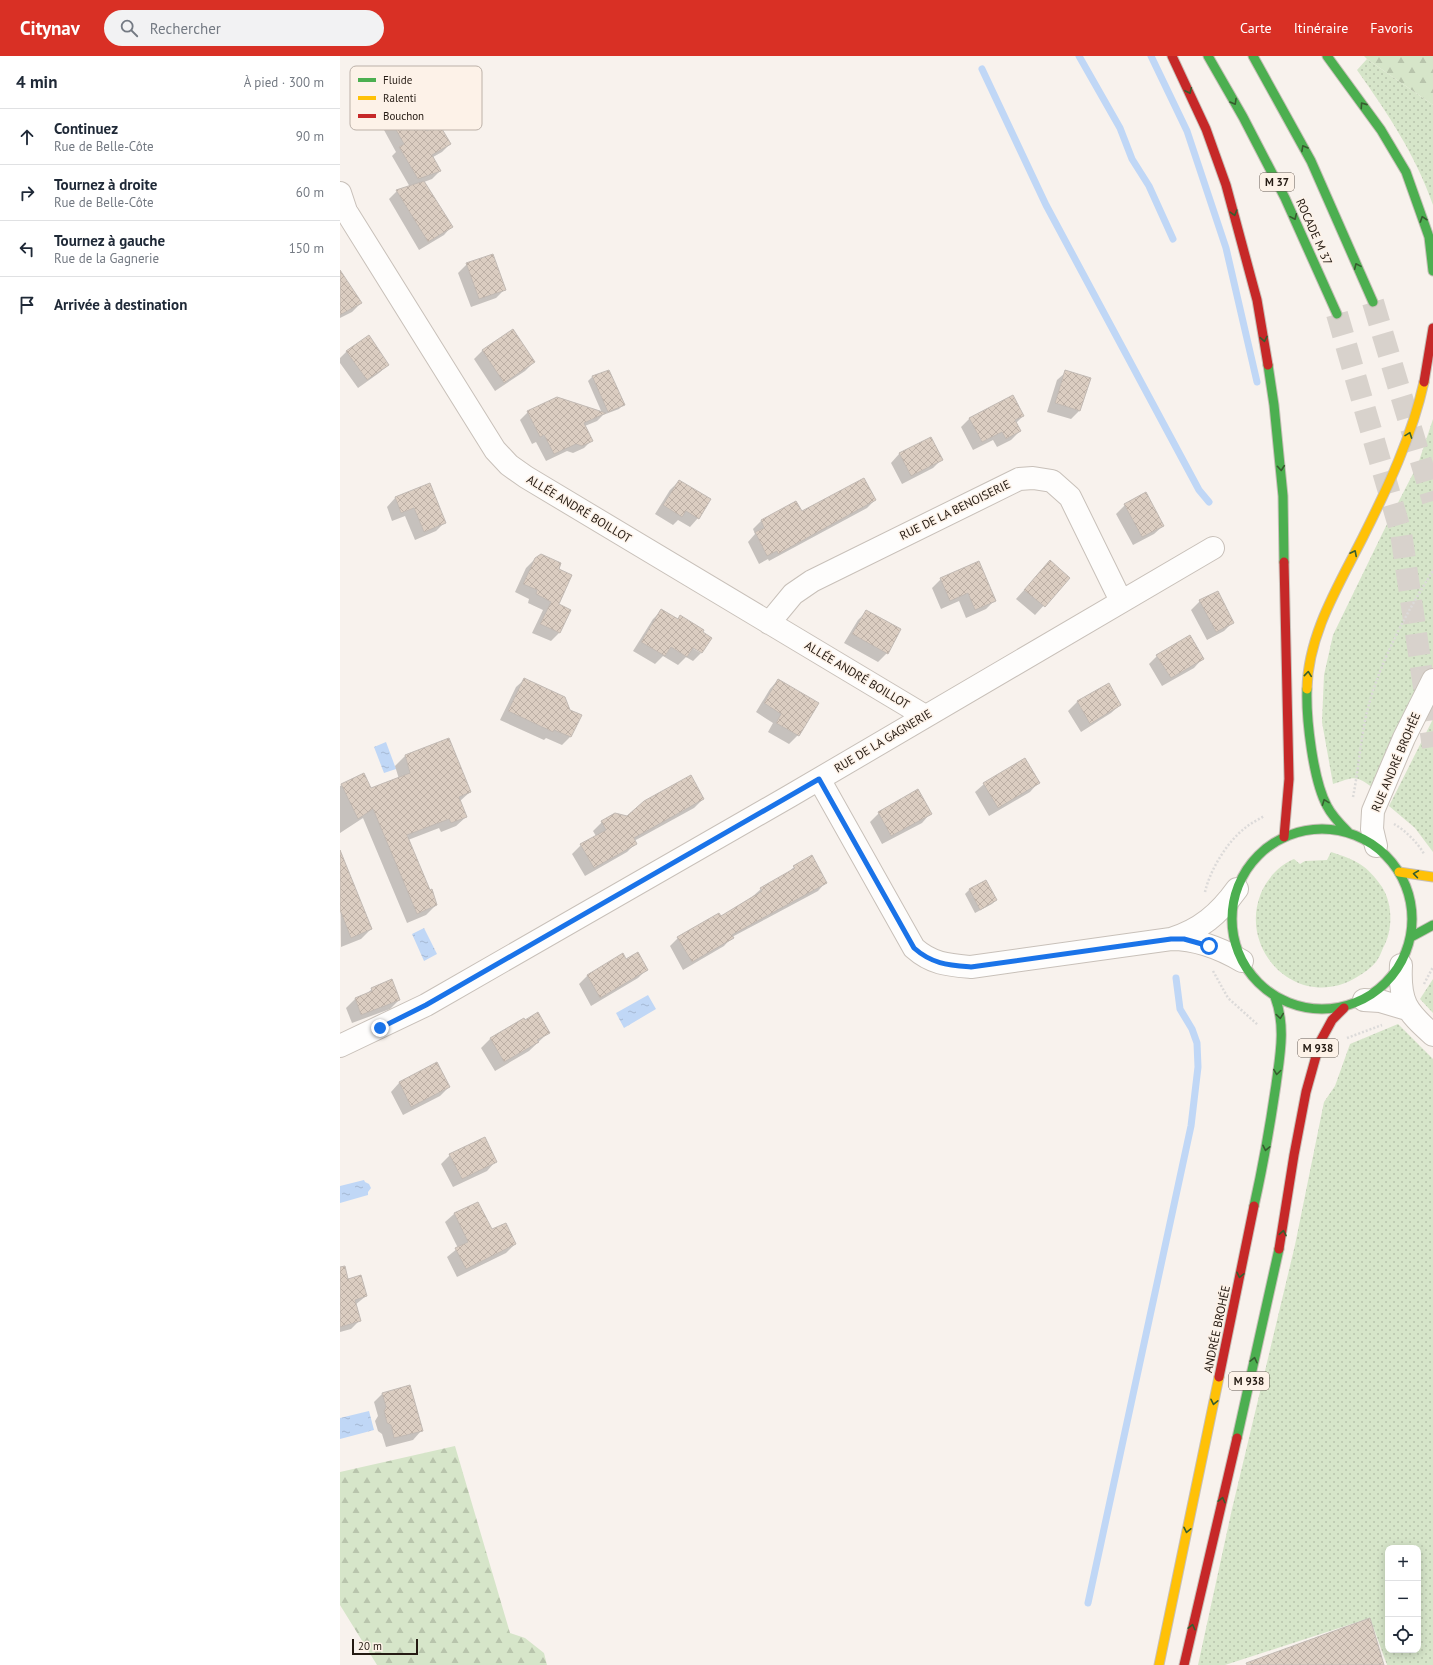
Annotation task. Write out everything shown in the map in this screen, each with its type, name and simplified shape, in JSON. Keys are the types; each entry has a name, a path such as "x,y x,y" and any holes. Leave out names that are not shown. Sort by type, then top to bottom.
{"main road":[{"path":"1172,56 1206,129 1226,186 1257,300 1266,349 1276,420 1284,496 1289,780 1284,837"},
{"name":"ROCADE M 37","path":"1208,56 1243,117 1286,198 1337,314"},
{"path":"1252,56 1311,162 1373,302"},
{"path":"1327,56 1381,130 1406,172 1429,237 1433,271"},
{"path":"1348,832 1329,812 1320,789 1308,725 1306,696 1310,661 1316,639 1336,590 1393,474 1407,440 1423,392 1433,328"},
{"name":"M 938","path":"1319,829 1348,832 1376,846 1389,858 1399,872 1409,892 1412,907 1413,914 1411,937 1401,965 1378,991 1364,1000 1344,1008 1330,1010 1301,1008 1288,1004 1275,997 1256,981 1242,961 1234,938 1232,926 1233,907 1237,889 1244,873 1255,859 1268,847 1284,837 1298,832 1319,829"},
{"path":"1399,872 1433,877"},
{"path":"1411,937 1433,925"},
{"name":"ANDRÉE BROHÉE","path":"1159,1665 1269,1136 1282,1036 1280,1010 1275,997"},
{"name":"M 938","path":"1184,1665 1275,1272 1306,1092 1320,1042 1332,1020 1344,1008"}],"street":[{"name":"ALLÉE ANDRÉ BOILLOT","path":"340,194 346,211 486,437 495,450 509,465 526,477 925,716"},
{"name":"RUE DE LA BENOISERIE","path":"770,623 793,594 812,581 1019,479 1033,478 1052,481 1070,497 1121,601"},
{"name":"RUE DE LA GAGNERIE","path":"340,1046 426,1005 819,779 1213,548"},
{"name":"RUE ANDRÉ BROHÉE","path":"1376,846 1372,830 1373,811 1404,738 1433,680"},
{"path":"819,779 914,948 924,957 952,966 971,967 1171,939 1184,939 1218,948 1242,961"},
{"path":"1171,939 1184,935 1217,914 1237,889"},
{"path":"1401,965 1400,983 1407,1009"},
{"path":"1364,1000 1380,1001 1407,1009 1433,1034"}],"path":[{"path":"1352,804 1365,721 1376,680 1415,599 1433,571"},
{"path":"1205,893 1208,880 1219,858 1245,828 1270,812"},
{"path":"1393,823 1400,827 1421,849 1427,859"},
{"path":"1211,968 1228,998 1263,1028"},
{"path":"1342,1039 1353,1037 1384,1023"}],"green space":[{"path":"1364,56 1433,56 1433,105 1367,59"},
{"path":"1367,59 1433,105 1433,205 1418,169 1400,135 1357,70"},
{"path":"1433,419 1433,670 1375,789 1363,781 1355,778 1346,779 1333,784 1322,722 1324,675 1333,635 1418,464"},
{"path":"1433,719 1433,852 1415,828 1389,806"},
{"path":"1331,852 1360,864 1377,880 1386,894 1388,901 1390,909 1390,926 1389,934 1380,955 1370,968 1357,977 1336,986 1315,987 1296,982 1279,971 1266,955 1258,936 1256,915 1261,893 1270,878 1283,865 1294,859 1300,864 1305,861 1327,860"},
{"path":"1433,979 1433,1013 1420,999"},
{"path":"1398,1024 1433,1059 1433,1665 1387,1665 1370,1618 1225,1665 1198,1665 1232,1509 1295,1245 1324,1102 1335,1086 1350,1044"},
{"path":"455,1446 510,1633 525,1638 544,1653 547,1665 377,1665 340,1605 340,1472"}],"water":[{"path":"386,742 396,769 384,773 374,747"},
{"path":"424,928 437,954 424,961 412,934"},
{"path":"648,995 656,1009 624,1028 616,1013"},
{"path":"364,1180 371,1188 368,1195 340,1203 340,1186"},
{"path":"369,1411 374,1430 340,1439 340,1418"}],"building":[{"path":"396,130 443,130 451,144 432,155 441,171 418,179 399,147 404,144"},
{"path":"424,181 453,227 428,242 396,190"},
{"path":"493,254 506,290 479,299 466,263"},
{"path":"340,270 362,303 340,315"},
{"path":"513,329 535,362 504,383 482,350"},
{"path":"369,335 389,365 367,380 346,351"},
{"path":"609,370 625,405 608,412 592,376"},
{"path":"1065,370 1091,378 1080,411 1055,403"},
{"path":"1013,395 1024,416 1015,420 1021,431 1006,439 1002,432 982,442 969,418"},
{"path":"557,397 606,413 584,423 593,441 582,446 576,444 554,454 544,435 540,437 527,411"},
{"path":"931,437 943,460 911,476 899,453"},
{"path":"864,478 876,500 778,554 777,551 767,556 755,532 764,528 761,520 796,501 802,511"},
{"path":"679,480 711,499 699,519 686,511 682,517 663,505"},
{"path":"430,483 446,523 424,532 414,508 401,513 395,497"},
{"path":"1146,492 1164,526 1142,537 1124,504"},
{"path":"541,554 561,563 559,569 572,575 559,604 571,610 560,633 540,624 551,602 536,594 537,590 523,584 535,558"},
{"path":"1050,560 1070,578 1045,607 1024,590"},
{"path":"979,561 996,601 975,610 968,593 950,601 940,578"},
{"path":"1218,591 1234,623 1216,632 1199,600"},
{"path":"661,609 678,619 680,615 704,630 703,632 712,638 702,653 693,648 687,657 671,647 665,656 641,642"},
{"path":"866,610 901,629 888,654 852,634"},
{"path":"1190,635 1204,659 1171,678 1156,655"},
{"path":"524,678 565,697 570,710 582,715 571,737 554,730 553,732 508,711"},
{"path":"778,679 819,703 799,736 776,723 781,714 764,703"},
{"path":"1109,683 1121,705 1090,724 1077,701"},
{"path":"449,738 471,792 459,797 467,817 451,823 449,819 407,835 430,890 432,889 437,905 417,914 373,809 358,819 341,784 364,773 371,788 410,773 405,755"},
{"path":"1025,758 1040,783 998,808 983,783"},
{"path":"691,775 704,799 634,838 637,844 594,868 580,844 606,830 601,821 615,813 627,816 644,801"},
{"path":"918,789 932,814 891,836 878,812"},
{"path":"340,850 372,929 351,938 340,910"},
{"path":"812,855 827,883 732,935 734,938 692,962 677,937 719,913 721,916 762,891 760,888 795,868 793,866"},
{"path":"986,880 997,900 980,910 969,889"},
{"path":"638,952 648,970 600,998 587,975 623,953 626,959"},
{"path":"392,979 400,1000 361,1015 355,998 372,991 371,988"},
{"path":"538,1012 550,1033 537,1040 539,1042 504,1062 490,1038 524,1018 525,1020"},
{"path":"437,1062 450,1087 411,1107 399,1082"},
{"path":"485,1137 497,1162 462,1179 449,1154"},
{"path":"478,1202 492,1229 506,1223 516,1244 466,1269 455,1248 468,1242 454,1213"},
{"path":"345,1266 348,1279 361,1275 367,1296 355,1300 361,1321 340,1327 340,1267"},
{"path":"410,1385 423,1431 394,1438 391,1425 387,1423 384,1411 386,1407 382,1393"},
{"path":"1370,1618 1384,1665 1247,1665 1246,1663"}],"waterway":[{"path":"1079,56 1120,128 1132,159 1149,186 1173,239"},
{"path":"1151,56 1187,131 1226,248 1257,382"},
{"path":"982,69 1046,205 1199,490 1209,502"},
{"path":"1088,1603 1191,1126 1198,1067 1197,1043 1192,1029 1180,1009 1176,978"}],"tunnel":[{"path":"1373,302 1433,501"},
{"path":"1337,314 1401,533 1433,747"}],"traffic: fast":[{"path":"1208,56 1243,117 1285,198 1337,314"},
{"path":"1253,56 1311,161 1373,302"},
{"path":"1327,56 1381,130 1406,172 1429,237 1433,271"},
{"path":"1268,365 1274,405 1283,496 1284,562"},
{"path":"1307,689 1311,749 1322,795 1329,810 1336,820 1348,832"},
{"path":"1313,829 1331,829 1357,835 1365,839 1386,855 1402,876 1406,884 1411,901 1412,919 1411,937 1406,954 1402,962 1386,983 1365,999 1357,1003 1340,1008 1313,1009 1296,1006 1279,999 1265,989 1252,976 1242,962 1235,945 1232,928 1232,910 1235,893 1242,876 1252,862 1265,849 1279,839 1296,832 1313,829"},
{"path":"1411,937 1433,925"},
{"path":"1254,1206 1269,1131 1280,1052 1281,1030 1275,997"},
{"path":"1237,1438 1279,1249"}],"traffic: slow":[{"path":"1307,689 1313,649 1326,610 1390,480 1413,422 1424,382"},
{"path":"1399,872 1433,877"},
{"path":"1159,1665 1219,1377"}],"traffic: jam":[{"path":"1172,56 1206,129 1226,185 1257,300 1268,365"},
{"path":"1424,382 1433,328"},
{"path":"1284,562 1289,779 1284,837"},
{"path":"1279,1249 1306,1092 1320,1042 1332,1020 1344,1008"},
{"path":"1219,1377 1254,1206"},
{"path":"1184,1665 1237,1438"}],"route":[{"path":"380,1028 426,1005 819,779 914,948 924,957 952,966 971,967 1171,939 1184,939 1209,946"}]}
